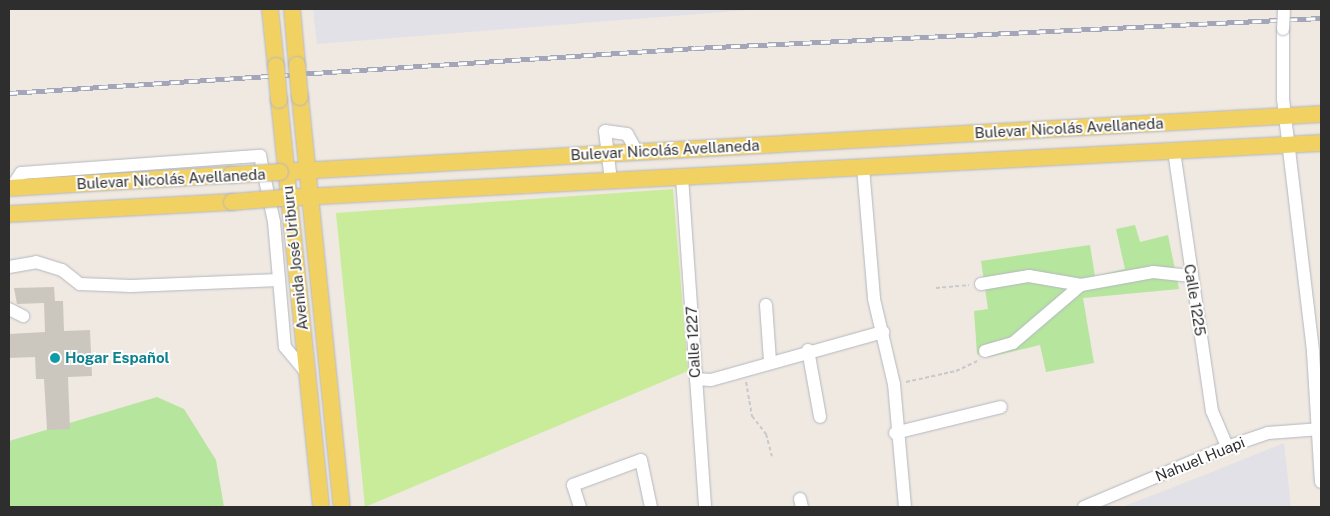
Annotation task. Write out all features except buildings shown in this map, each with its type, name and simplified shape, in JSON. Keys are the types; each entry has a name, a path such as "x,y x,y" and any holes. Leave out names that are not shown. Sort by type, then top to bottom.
{"main road":[{"name":"Avenida José Uriburu","path":"270,9 279,100 283,172 321,507"},
{"name":"Avenida José Uriburu","path":"292,9 342,507"},
{"name":"Bulevar Nicolás Avellaneda","path":"10,188 1321,114"},
{"name":"Bulevar Nicolás Avellaneda","path":"9,214 310,196 1321,143"}],"street":[{"path":"1284,10 1285,117 1295,145 1320,429 1321,482"},
{"path":"611,180 605,131 628,134 637,152"},
{"path":"1295,145 1321,151"},
{"name":"Calle 1225","path":"1174,151 1212,411 1227,446"},
{"path":"10,188 21,173 260,156 274,222 286,347 307,373"},
{"path":"863,167 874,299 894,384 895,433 905,507"},
{"name":"Calle 1227","path":"682,177 705,507"},
{"path":"9,267 36,262 62,270 80,284 131,286 279,280"},
{"path":"981,284 1029,276 1081,285 1153,272 1191,276"},
{"path":"985,351 1013,343 1081,285"},
{"path":"766,305 770,361"},
{"path":"9,309 23,316"},
{"path":"696,379 711,380 808,350 883,332"},
{"path":"808,350 820,416"},
{"path":"895,433 1001,407"},
{"name":"Nahuel Huapi","path":"1084,507 1227,446 1268,433 1320,429"},
{"path":"580,507 573,485 641,460 651,507"}],"path":[{"path":"936,288 981,284"},
{"path":"894,384 956,371 979,362 985,351"},
{"path":"744,370 752,416 766,434 772,456"}],"shaded area":[{"path":"313,9 761,9 317,44"},
{"path":"1284,443 1291,507 1122,507 1207,474"}],"green space":[{"path":"673,189 688,371 365,507 336,213"},
{"path":"1135,225 1140,242 1168,235 1179,289 1083,298 1094,363 1046,372 1040,345 989,357 977,354 974,311 988,309 981,261 1090,245 1095,276 1125,269 1116,229"},
{"path":"157,397 184,409 216,460 224,507 9,507 9,441"}],"railway":[{"path":"9,93 695,48 1321,18"}],"place":[{"name":"Hogar Español","path":"55,358"}]}
